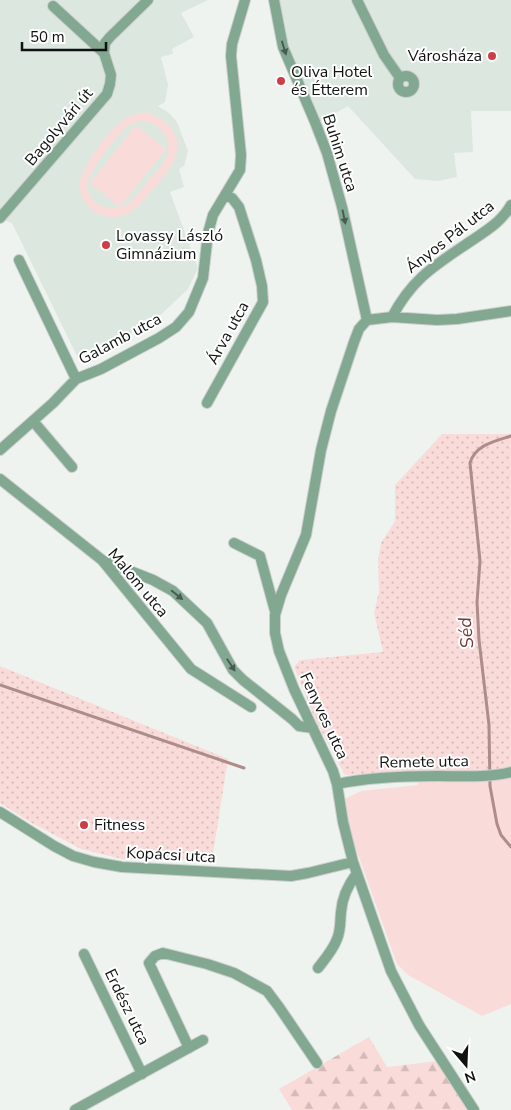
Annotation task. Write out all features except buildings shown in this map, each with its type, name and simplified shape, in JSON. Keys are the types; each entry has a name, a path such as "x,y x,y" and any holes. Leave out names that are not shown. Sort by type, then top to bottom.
{"street":[{"path":"104,53 105,43 148,0"},
{"name":"Galamb utca","path":"0,450 76,379 101,369 159,338 176,327 189,312 204,278 208,233 214,215 240,170 231,56 232,44 245,0"},
{"name":"Buhim utca","path":"274,0 283,47 315,122 329,161 342,207 367,320"},
{"path":"357,0 384,55 400,78"},
{"path":"53,6 104,53"},
{"name":"Bagolyvári út","path":"0,218 107,94 111,75 104,53"},
{"name":"Árva utca","path":"207,403 263,302 262,286 256,260 239,207 227,191"},
{"name":"Ányos Pál utca","path":"392,317 406,293 416,281 434,266 497,223 511,205"},
{"name":"Galamb utca","path":"19,260 76,379"},
{"path":"367,320 392,317 437,320 457,319 511,311"},
{"name":"Fenyves utca","path":"367,320 359,329 331,411 321,450 306,535 281,595 276,612 274,633 294,688 314,728 337,784 344,830 356,873 391,971 419,1025 474,1110"},
{"path":"33,421 72,467"},
{"name":"Malom utca","path":"0,478 102,560 191,669 251,707"},
{"path":"234,544 260,556 276,612"},
{"path":"102,560 153,580 173,591 207,623 233,670 243,680 299,726 314,728"},
{"name":"Remete utca","path":"337,784 361,779 422,776 484,776 511,772"},
{"name":"Kopácsi utca","path":"0,812 34,835 73,856 122,867 291,876 353,862"},
{"path":"318,968 333,948 337,939 341,926 342,901 347,887 356,873"},
{"path":"189,1048 149,962 154,956 163,953 234,972 267,992 316,1063"},
{"name":"Erdész utca","path":"84,954 142,1074"},
{"path":"75,1110 204,1040"}],"shaded area":[{"path":"0,0 208,0 181,13 194,37 172,49 173,54 161,57 168,85 165,102 158,106 169,113 177,122 188,151 184,166 179,169 184,187 170,192 198,268 188,289 152,323 78,358 12,223 0,219"},
{"path":"275,0 511,0 511,111 471,111 473,152 454,153 457,177 438,181 415,179 348,106 320,122 287,51"}],"green space":[{"path":"144,112 160,119 172,129 176,136 177,144 174,161 140,205 126,214 116,217 100,214 87,205 83,198 80,191 82,175 97,148 111,131 126,118","holes":["144,121 161,130 167,139 168,151 162,164 128,204 114,208 94,202 88,190 88,181 106,151 129,125"]},
{"path":"136,125 166,149 120,207 90,183"},
{"path":"442,434 511,434 511,769 496,772 419,771 345,775 316,721 294,667 300,660 383,652 374,613 379,592 378,560 381,543 395,521 395,485"},
{"path":"0,666 228,759 212,860 122,859 81,849 30,822 0,803"},
{"path":"511,769 511,1004 482,1016 408,975 397,964 349,829 345,799 361,791 418,785 419,771 496,772"},
{"path":"369,1037 387,1067 437,1061 474,1110 292,1110 279,1089"}],"waterway":[{"name":"Séd","path":"511,436 481,448 476,452 470,463 480,561 477,602 479,640 489,725 490,786 497,824 501,835 511,847"},
{"path":"0,685 244,768"}],"place":[{"name":"Városháza","path":"492,56"},
{"name":"Oliva Hotel és Étterem","path":"281,81"},
{"name":"Lovassy László Gimnázium","path":"106,245"},
{"name":"Fitness","path":"84,825"}]}
